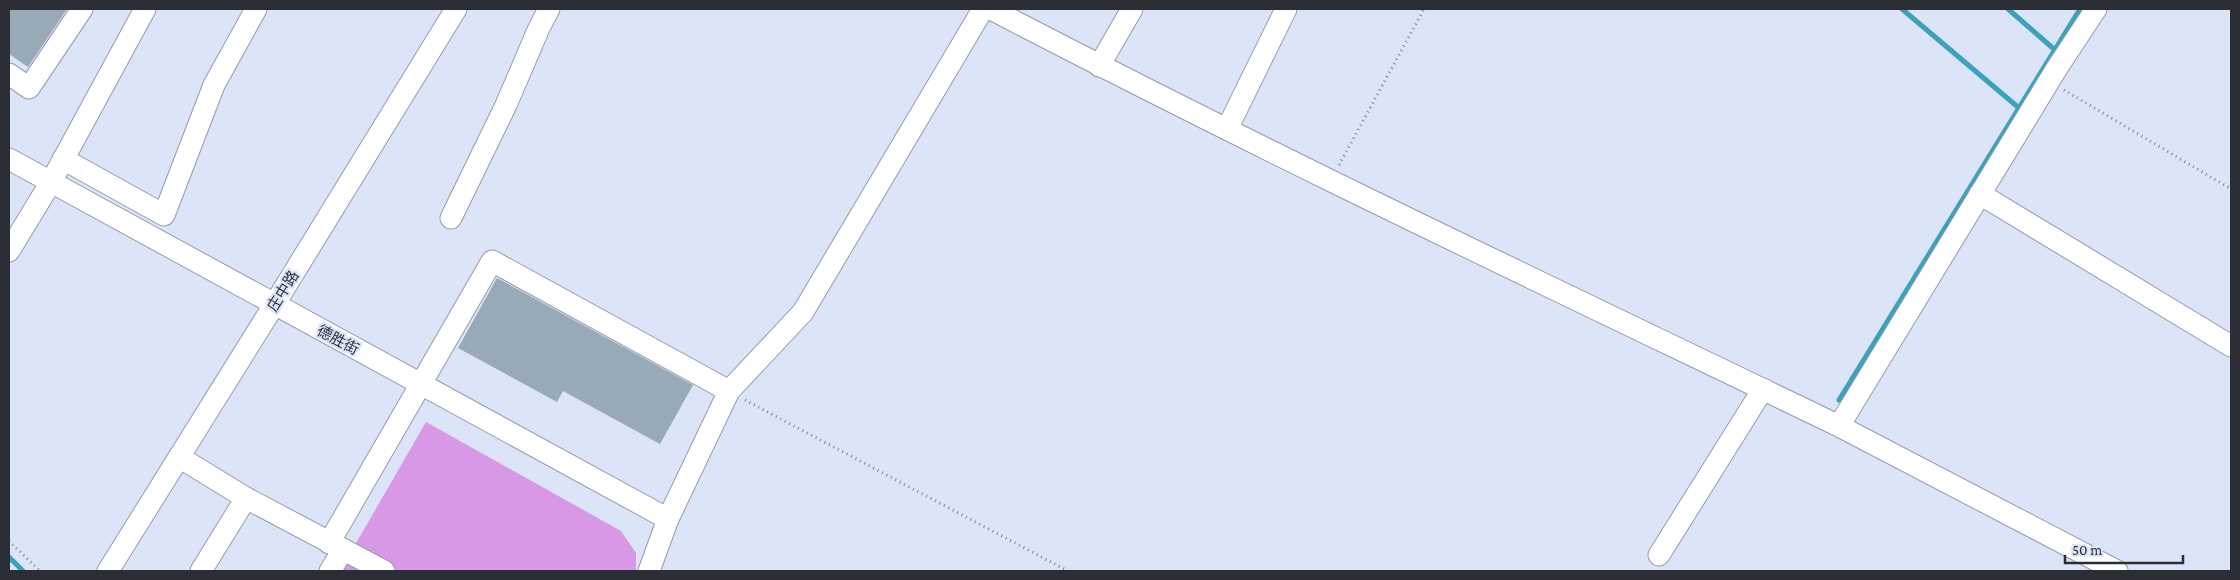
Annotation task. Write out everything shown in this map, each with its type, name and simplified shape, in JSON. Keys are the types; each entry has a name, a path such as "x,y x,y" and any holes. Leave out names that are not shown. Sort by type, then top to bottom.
{"street":[{"path":"9,74 29,88 82,9"},
{"path":"9,251 51,182 145,9"},
{"path":"63,159 164,215 214,85 256,9"},
{"name":"庄中路","path":"108,571 274,306 456,9"},
{"path":"452,218 506,105 539,28 550,9"},
{"path":"649,571 668,519 729,391 803,312 983,9"},
{"path":"991,9 1099,66 1330,180 1839,426 2117,571"},
{"path":"1099,66 1132,9"},
{"path":"1227,129 1286,9"},
{"path":"1839,426 2048,81 2096,9"},
{"name":"德胜街","path":"9,159 274,306 668,519"},
{"path":"1980,194 2231,346"},
{"path":"330,571 336,546 420,385 492,261 729,391"},
{"path":"1659,555 1763,389"},
{"path":"179,457 246,498 384,571"},
{"path":"201,571 246,498"}],"path":[{"path":"1330,180 1424,9"},
{"path":"2048,81 2231,189"},
{"path":"729,391 1068,571"},
{"path":"9,541 40,571"}],"shaded area":[{"path":"426,422 621,531 636,553 636,571 340,571"}],"building":[{"path":"9,9 67,9 28,67 9,54"},
{"path":"497,278 693,385 660,444 563,391 557,402 458,348"}],"waterway":[{"path":"1902,9 2019,108"},
{"path":"2008,9 2055,50"},
{"path":"1839,400 2080,9"},
{"path":"9,557 23,571"}]}
